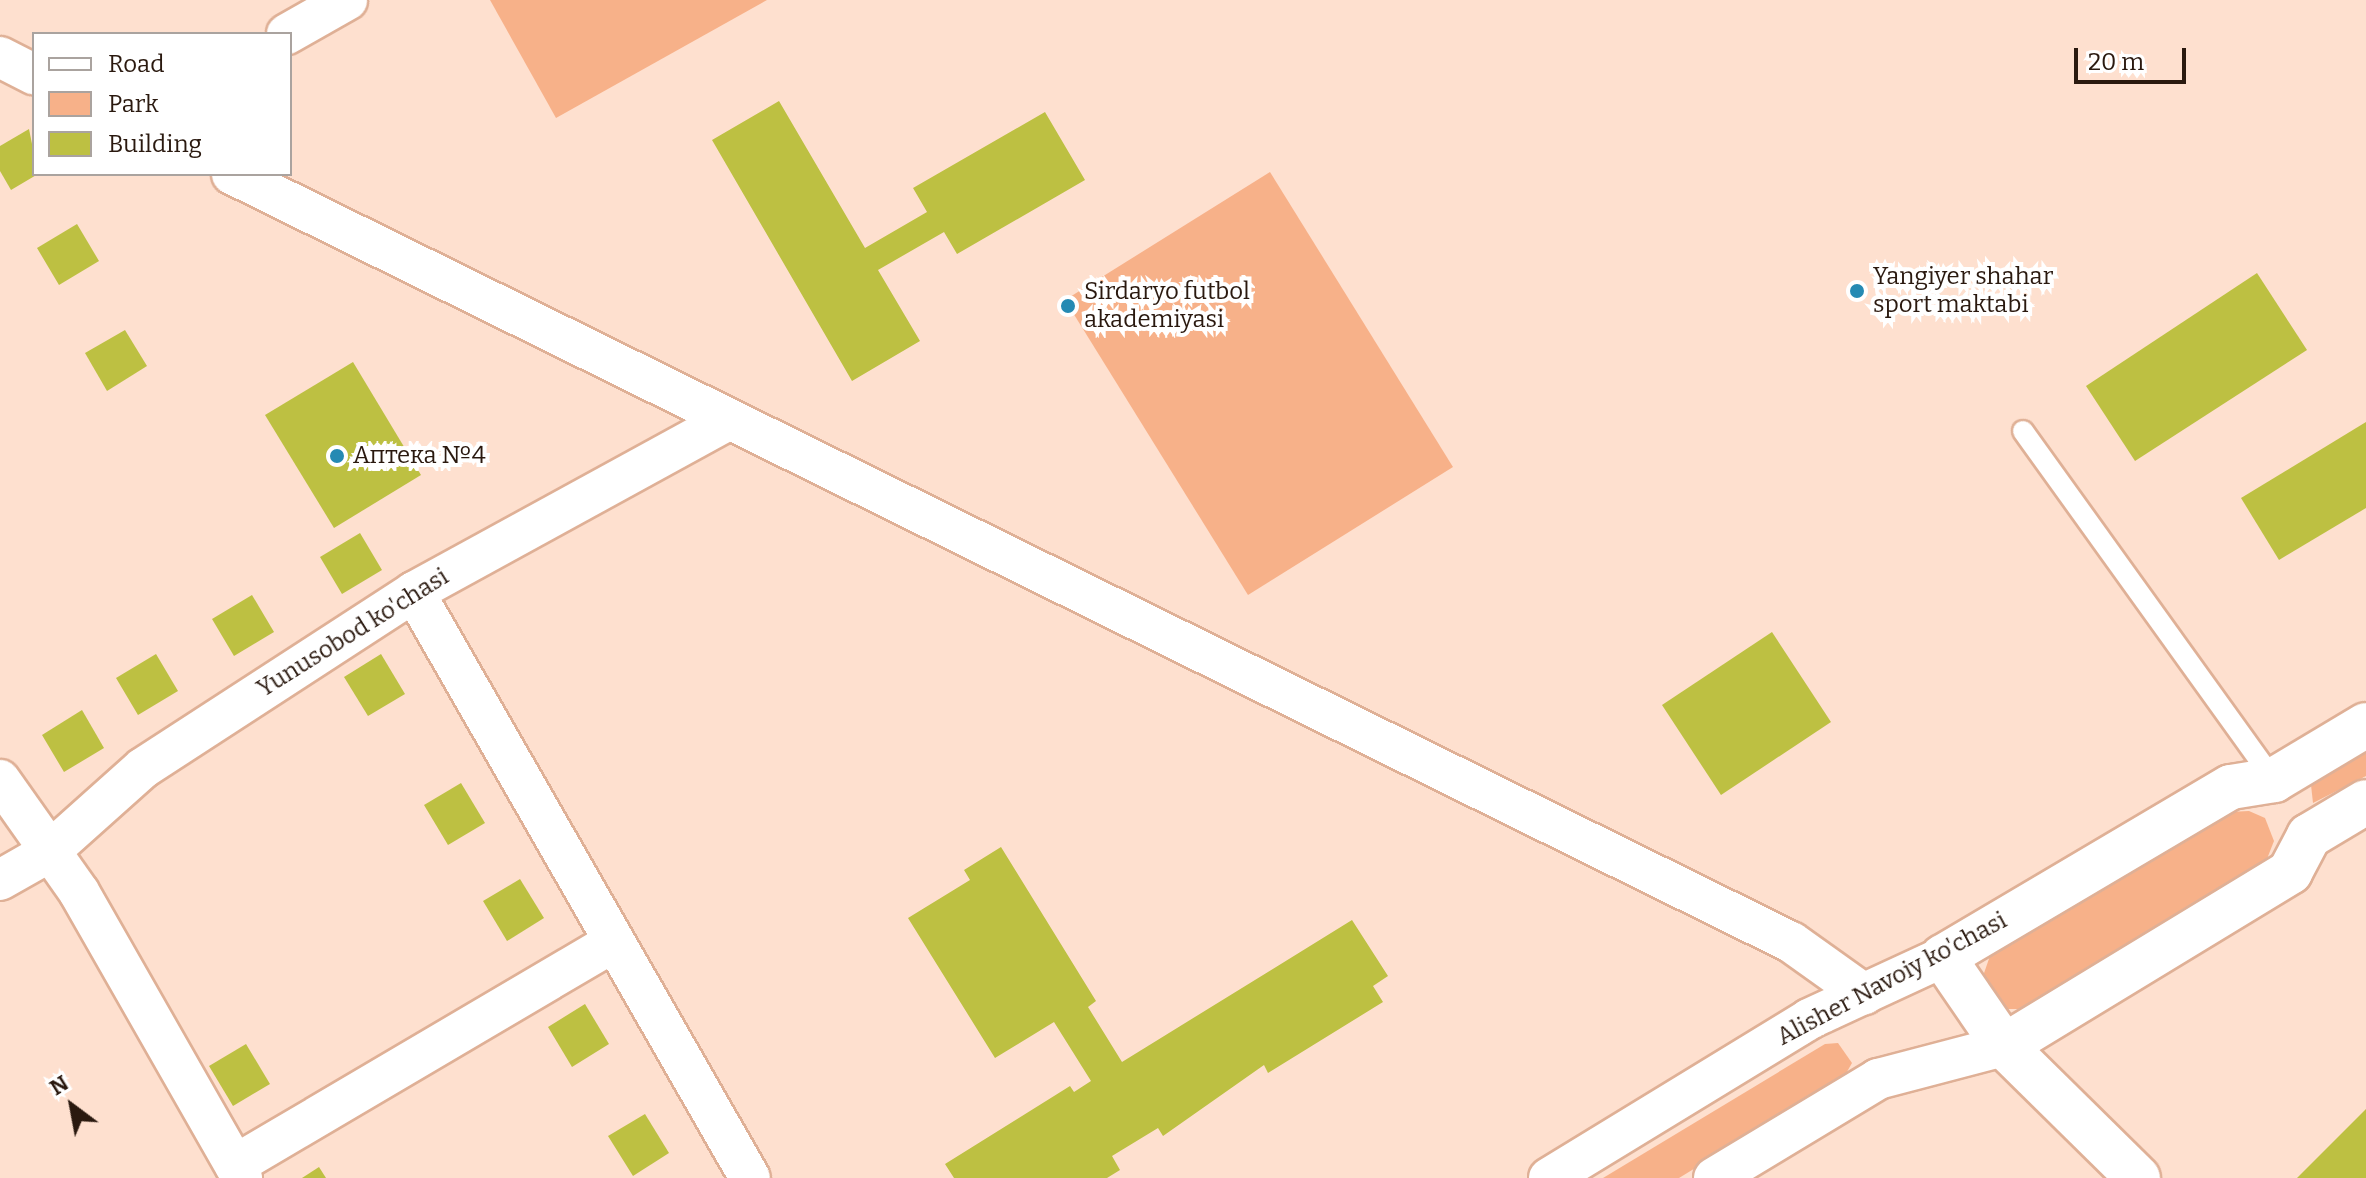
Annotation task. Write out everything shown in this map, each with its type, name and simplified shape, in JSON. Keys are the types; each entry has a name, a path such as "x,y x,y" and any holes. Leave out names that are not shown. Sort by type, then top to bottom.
{"street":[{"path":"291,32 347,0"},
{"path":"0,57 32,73"},
{"path":"236,176 1791,942 1864,994"},
{"name":"Yunusobod ko'chasi","path":"0,880 49,852 143,768 414,592 728,420"},
{"path":"414,592 750,1178"},
{"name":"Alisher Navoiy ko'chasi","path":"1549,1178 1809,1019 1943,957 2231,787 2274,780 2366,725"},
{"path":"0,780 49,852 239,1171 614,942"},
{"path":"2274,780 2309,836"},
{"path":"1714,1178 1878,1079 2004,1046 2290,872 2309,836 2366,802"},
{"path":"1943,957 2004,1046 2138,1178"}],"lane":[{"path":"2023,431 2274,780"}],"green space":[{"path":"490,0 767,0 556,118"},
{"path":"1270,172 1453,467 1248,595 1065,300"},
{"path":"2366,753 2366,776 2313,803 2311,785"},
{"path":"2249,811 2265,818 2274,841 2265,864 2029,1009 2007,1009 1990,995 1983,976 1991,953 2229,812"},
{"path":"1838,1043 1852,1063 1844,1077 1679,1178 1603,1178 1825,1044"}],"building":[{"path":"779,101 865,248 927,212 913,188 1045,112 1085,180 957,254 944,232 878,270 920,341 852,381 712,140"},
{"path":"29,129 32,176 35,176 11,190 0,171 0,146"},
{"path":"77,224 99,261 59,285 37,248"},
{"path":"2257,273 2307,350 2135,461 2086,386"},
{"path":"125,330 147,366 107,391 85,353"},
{"path":"353,362 421,475 334,528 265,415"},
{"path":"2366,422 2366,508 2279,560 2241,498"},
{"path":"360,533 382,570 342,594 320,557"},
{"path":"252,595 274,632 234,656 212,619"},
{"path":"1772,632 1831,722 1721,795 1662,705"},
{"path":"156,654 178,691 138,715 116,678"},
{"path":"381,654 405,694 368,716 344,677"},
{"path":"82,710 104,748 64,772 42,735"},
{"path":"461,783 485,823 448,845 424,805"},
{"path":"1001,847 1096,1001 1088,1007 1122,1062 1352,920 1388,976 1373,986 1383,1002 1268,1073 1264,1065 1163,1136 1158,1128 1112,1156 1120,1170 1107,1178 954,1178 945,1164 1070,1086 1074,1092 1091,1081 1054,1022 995,1058 908,918 970,880 964,870"},
{"path":"520,879 544,918 507,941 483,901"},
{"path":"585,1004 609,1044 572,1067 548,1027"},
{"path":"246,1044 270,1084 233,1106 209,1066"},
{"path":"2366,1109 2366,1178 2297,1178"},
{"path":"645,1114 669,1153 633,1176 608,1136"},
{"path":"319,1167 326,1178 302,1178"}],"place":[{"name":"Yangiyer shahar sport maktabi","path":"1857,291"},
{"name":"Sirdaryo futbol akademiyasi","path":"1068,306"},
{"name":"Аптека №4","path":"337,456"}]}
